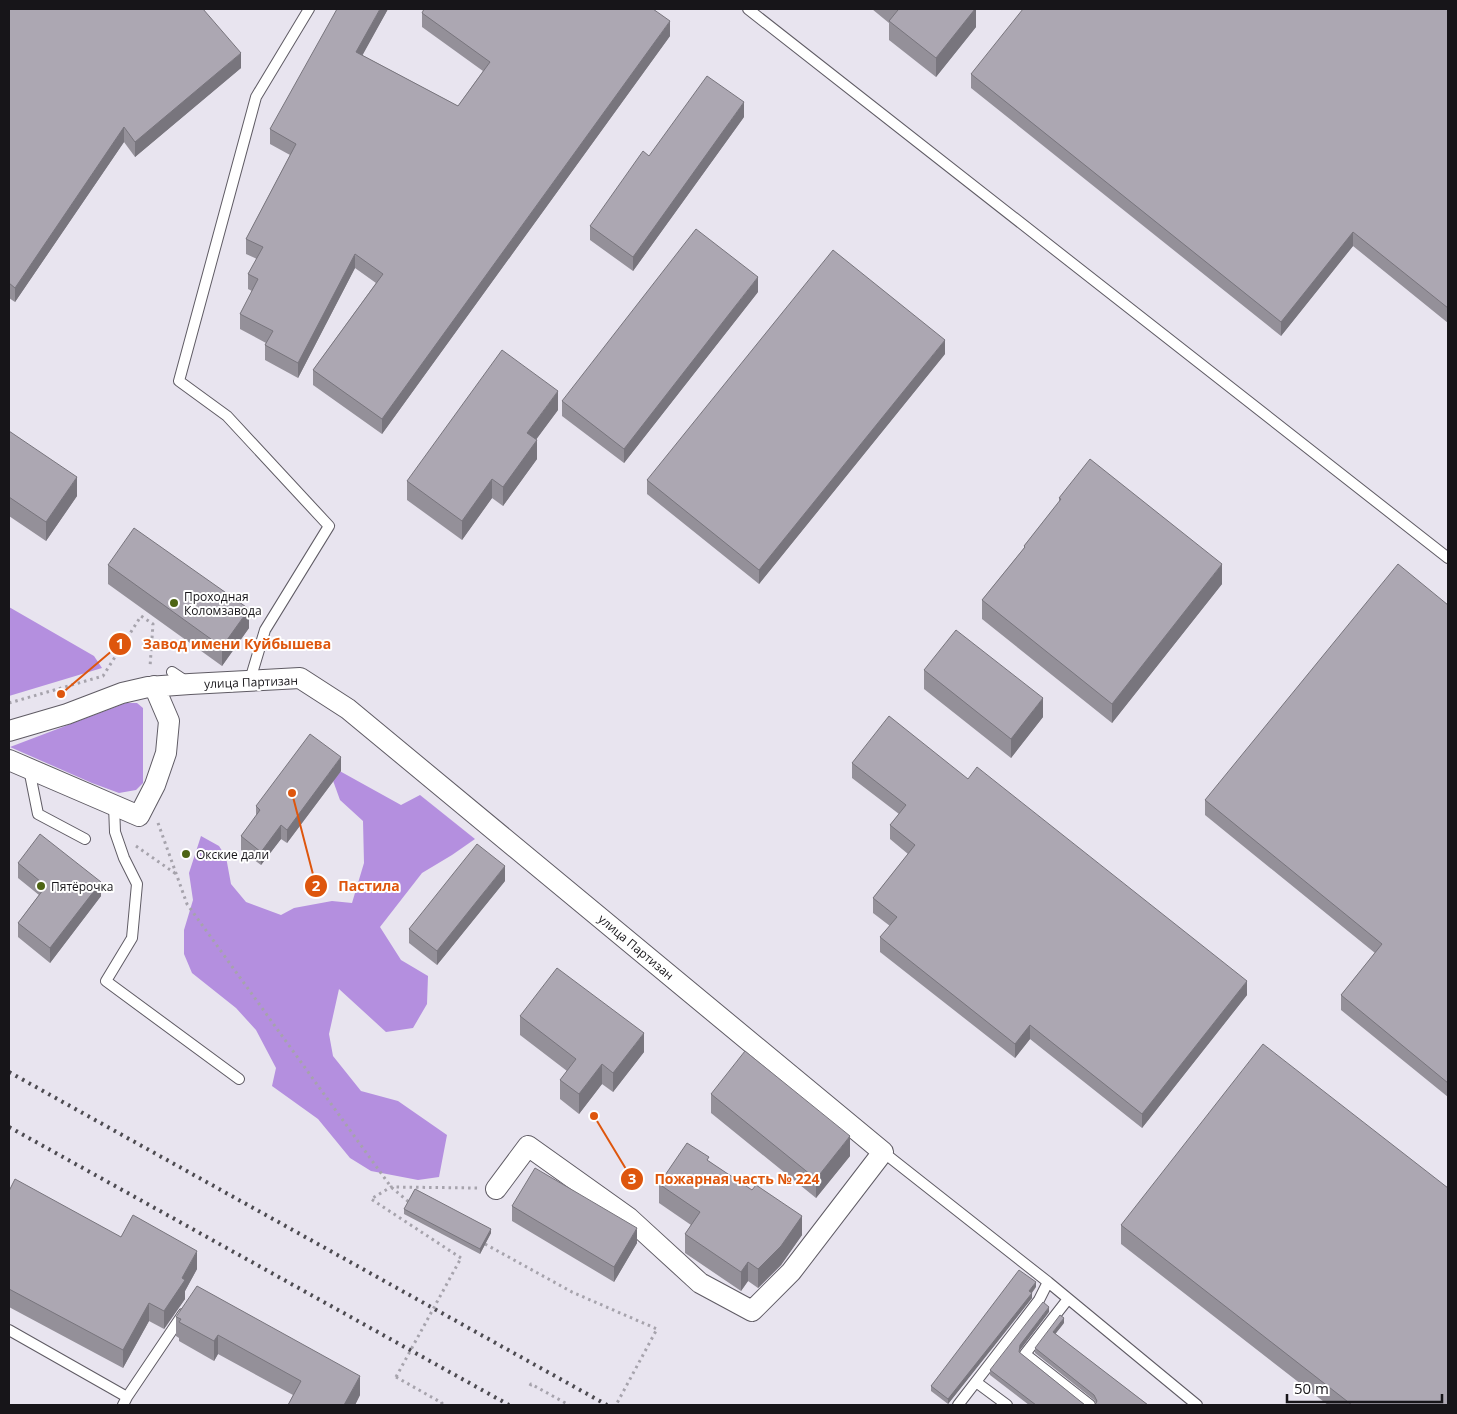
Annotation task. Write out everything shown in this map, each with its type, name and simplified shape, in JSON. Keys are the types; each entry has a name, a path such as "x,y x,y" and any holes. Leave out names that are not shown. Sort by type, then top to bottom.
{"street":[{"name":"улица Партизан","path":"9,731 67,714 122,693 151,686 300,678 348,709 883,1152"},
{"path":"9,760 139,816 155,785 166,754 169,721 151,686"},
{"path":"496,1189 528,1146 629,1218 700,1283 752,1311 791,1272 883,1152"}],"lane":[{"path":"250,680 265,630 329,526 227,416 180,381 256,97 309,9"},
{"path":"748,9 1448,558"},
{"path":"172,672 190,684"},
{"path":"29,769 38,814 85,838"},
{"path":"114,806 115,832 124,858 137,884 132,938 106,981 239,1079"},
{"path":"883,1152 1068,1298 1197,1405"},
{"path":"958,1405 1038,1300 1048,1282"},
{"path":"1068,1298 1025,1354 1090,1405"},
{"path":"9,1330 125,1401 186,1309"},
{"path":"976,1382 1007,1405"}],"path":[{"path":"147,620 151,615"},
{"path":"9,703 103,676 141,616 153,624 151,686"},
{"path":"158,822 187,904 390,1187 410,1203"},
{"path":"115,832 177,875"},
{"path":"440,1405 442,1403 396,1378 462,1258 371,1199 390,1187 496,1189"},
{"path":"485,1244 572,1292 657,1328 616,1405"},
{"path":"530,1386 531,1384 569,1405"}],"shaded area":[{"path":"9,607 94,656 102,668 9,696"},
{"path":"126,703 137,703 143,708 143,783 136,790 119,793 10,747"},
{"path":"327,764 401,805 420,795 475,839 422,873 380,927 401,960 428,976 427,1004 413,1028 386,1032 339,989 329,1034 333,1056 361,1091 398,1101 447,1135 439,1177 418,1180 371,1171 350,1158 318,1119 272,1086 276,1068 256,1030 236,1008 192,973 184,954 184,930 193,900 189,873 201,836 219,846 226,857 231,884 246,902 281,915 294,908 332,901 352,903 364,863 363,821 340,800"}],"building":[{"path":"9,9 203,9 241,53 135,142 124,127 15,288 9,283"},
{"path":"337,9 380,9 356,52 458,106 490,62 422,13 424,9 653,9 670,21 382,419 313,370 383,274 355,254 298,363 265,345 273,331 240,314 258,279 248,274 263,247 246,239 296,144 270,129"},
{"path":"896,9 975,9 936,58 889,21 898,10"},
{"path":"1023,9 1448,9 1448,308 1353,232 1281,322 971,74"},
{"path":"707,76 744,102 633,257 590,226 643,151 649,156"},
{"path":"696,229 758,277 624,449 562,401"},
{"path":"833,250 945,340 759,570 647,480"},
{"path":"502,350 558,391 527,433 537,440 503,487 492,479 462,521 407,481"},
{"path":"9,431 77,477 46,522 9,497"},
{"path":"1090,459 1222,564 1112,704 982,600 1025,547 1061,499 1059,498"},
{"name":"Проходная Коломзавода","path":"134,528 249,609 222,647 108,565"},
{"path":"1398,564 1448,605 1448,1083 1341,995 1382,944 1205,800"},
{"path":"956,630 1043,698 1011,739 924,670"},
{"path":"889,716 968,779 977,767 1247,981 1142,1114 1030,1025 1015,1044 880,937 897,917 873,898 915,845 890,825 906,805 852,763"},
{"path":"310,734 341,757 287,830 281,825 261,852 241,836 260,810 256,806"},
{"path":"40,834 101,882 50,948 18,923 46,886 18,863"},
{"path":"477,844 505,866 437,951 409,929"},
{"path":"557,968 644,1033 613,1073 602,1064 579,1094 560,1080 576,1059 520,1016"},
{"path":"1263,1044 1448,1188 1448,1405 1352,1405 1121,1225"},
{"path":"745,1051 850,1136 816,1179 711,1094"},
{"path":"687,1143 709,1157 707,1160 752,1190 756,1185 802,1216 781,1246 758,1269 748,1262 741,1272 685,1234 700,1212 659,1184"},
{"path":"535,1168 637,1228 614,1267 512,1206"},
{"path":"15,1179 121,1237 133,1215 197,1251 182,1278 185,1280 164,1311 149,1303 123,1350 9,1289 9,1191"},
{"path":"415,1189 491,1229 480,1249 404,1209"},
{"path":"1019,1270 1036,1282 1029,1291 1032,1293 948,1399 931,1386"},
{"path":"197,1286 360,1376 344,1405 288,1405 301,1381 218,1335 214,1341 179,1322 181,1319 176,1317"},
{"path":"1043,1302 1049,1307 1020,1345 1019,1352 1085,1405 1036,1405 990,1370"},
{"path":"1060,1315 1064,1318 1053,1332 1148,1405 1095,1405 1097,1401 1094,1395 1035,1348"}],"railway":[{"path":"9,1072 607,1405"},
{"path":"9,1127 509,1405"}],"place":[{"name":"Проходная Коломзавода","path":"174,603"},
{"name":"Завод имени Куйбышева","path":"61,694"},
{"name":"Пастила","path":"292,793"},
{"name":"Окские дали","path":"186,854"},
{"name":"Пятёрочка","path":"41,886"},
{"name":"Пожарная часть № 224","path":"594,1116"}]}
